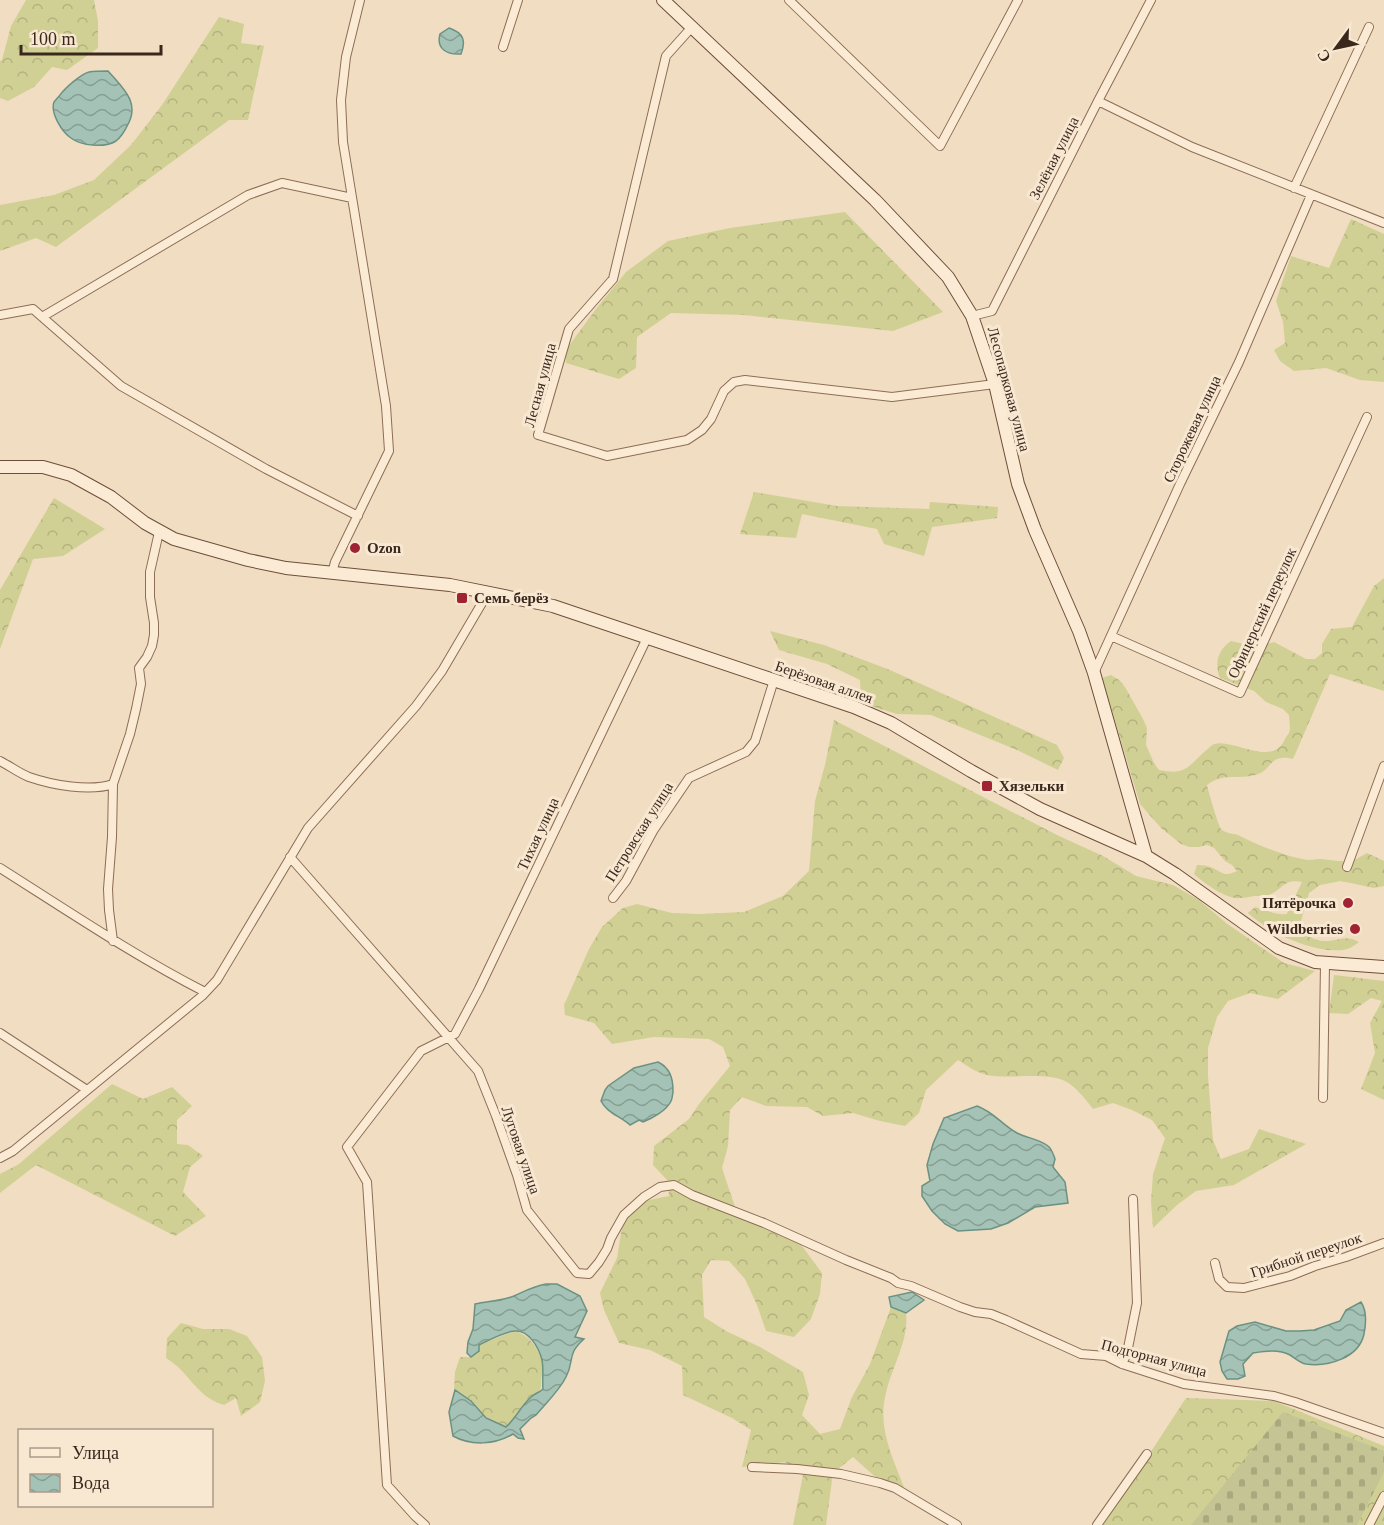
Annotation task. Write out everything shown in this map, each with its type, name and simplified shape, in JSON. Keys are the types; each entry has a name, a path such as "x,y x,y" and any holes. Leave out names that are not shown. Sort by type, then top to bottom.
{"street":[{"path":"332,573 335,562 389,451 386,406 343,142 341,100 346,57 360,0"},
{"path":"503,47 518,0"},
{"name":"Лесопарковая улица","path":"663,0 875,200 948,277 972,316 995,384 1018,484 1094,673 1146,856"},
{"path":"789,0 940,146 1018,0"},
{"path":"798,9 804,0"},
{"name":"Зелёная улица","path":"972,316 992,311 1151,0"},
{"name":"Лесная улица","path":"692,27 666,56 614,279 569,329 538,435 607,456 687,440 702,430 711,419 724,391 734,382 745,380 892,397 995,384"},
{"path":"1294,188 1369,27"},
{"path":"1098,101 1192,147 1384,223"},
{"path":"42,316 248,195 282,183 352,198"},
{"name":"Сторожевая улица","path":"1094,673 1180,484 1239,362 1311,195"},
{"path":"0,315 33,309 121,386 266,469 358,516"},
{"name":"Офицерский переулок","path":"1111,636 1240,693 1367,417"},
{"name":"Берёзовая аллея","path":"0,467 43,467 71,475 111,497 159,532 174,539 248,560 286,568 450,585 553,606 854,707 891,723 1040,809 1146,856 1279,948 1316,962 1384,967"},
{"path":"113,941 108,889 113,784 136,709 141,684 139,668 152,646 154,623 150,597 150,572 159,532"},
{"path":"0,1158 13,1151 217,980 308,828 416,706 442,671 482,603 484,592"},
{"name":"Тихая улица","path":"449,1037 455,1034 479,989 646,638"},
{"name":"Петровская улица","path":"613,898 688,778 746,752 755,741 774,680"},
{"path":"0,761 29,777 51,783 81,788 103,788 113,784"},
{"path":"1347,867 1384,766"},
{"name":"Луговая улица","path":"290,857 478,1071 517,1175 527,1210 577,1273 589,1274 599,1262 624,1215 644,1197 660,1187 674,1185 692,1195 764,1222 891,1278"},
{"path":"0,867 113,941 205,992"},
{"path":"1323,1098 1325,963"},
{"path":"0,1034 87,1090"},
{"path":"425,1525 387,1485 368,1182 347,1147 421,1051 449,1037"},
{"path":"1122,1364 1127,1353 1137,1302 1133,1199"},
{"name":"Грибной переулок","path":"1215,1263 1219,1279 1227,1287 1244,1288 1290,1276 1384,1244"},
{"name":"Подгорная улица","path":"891,1278 898,1283 911,1286 960,1307 991,1314 1081,1354 1106,1356 1122,1364 1184,1384 1232,1389 1285,1399 1384,1433"},
{"path":"1097,1525 1147,1454"},
{"path":"752,1467 841,1474 880,1483 895,1488 957,1525"},
{"path":"1369,1525 1384,1496"}],"green space":[{"path":"26,0 94,0 98,21 98,48 67,70 52,67 34,87 8,101 0,98 0,61 11,26"},
{"path":"219,17 244,24 241,43 264,46 248,120 229,120 56,247 36,238 0,251 0,205 54,195 94,180 131,145 162,105"},
{"path":"845,212 943,312 893,331 744,315 671,313 637,337 636,368 619,379 566,363 565,351 626,272 668,241 730,228"},
{"path":"1351,219 1384,234 1384,382 1360,380 1326,368 1294,371 1280,361 1274,350 1285,343 1283,322 1276,301 1291,256 1329,268"},
{"path":"754,492 837,506 929,509 930,502 998,507 997,518 932,527 924,556 884,544 877,529 802,514 796,538 740,534"},
{"path":"54,498 105,529 63,556 33,559 0,649 0,590"},
{"path":"1384,578 1384,691 1330,674 1293,759 1279,758 1261,773 1225,777 1207,785 1221,829 1225,832 1238,835 1263,847 1308,860 1350,861 1367,853 1384,861 1384,886 1374,888 1341,881 1320,885 1309,893 1300,931 1321,941 1346,938 1359,942 1343,950 1318,948 1292,940 1268,928 1248,913 1255,907 1287,914 1302,882 1289,882 1264,896 1237,898 1219,892 1194,874 1197,865 1212,867 1224,874 1237,871 1214,848 1207,845 1189,847 1181,844 1161,828 1140,804 1102,678 1111,675 1125,687 1147,728 1146,745 1159,770 1174,772 1184,769 1214,744 1222,743 1270,752 1278,748 1289,733 1289,715 1283,709 1266,702 1254,691 1220,678 1217,662 1223,648 1231,641 1257,647 1274,642 1306,659 1315,659 1322,653 1322,644 1331,629 1352,627 1374,586"},
{"path":"770,631 824,645 890,670 1057,745 1064,758 1058,770 1017,750 931,715 897,714 861,703 860,680 827,664 779,650"},
{"path":"834,720 1057,835 1103,856 1136,876 1173,885 1199,900 1226,923 1284,963 1315,971 1278,999 1250,993 1228,1001 1217,1017 1208,1048 1213,1140 1221,1159 1249,1149 1259,1129 1306,1144 1234,1185 1196,1191 1153,1228 1151,1202 1153,1174 1165,1138 1152,1120 1132,1110 1113,1103 1093,1109 1070,1084 1062,1080 1042,1076 987,1075 958,1060 926,1090 919,1113 905,1126 853,1113 823,1116 807,1107 766,1106 742,1097 730,1110 728,1146 722,1168 738,1216 799,1242 822,1273 820,1294 811,1319 794,1337 766,1331 745,1279 729,1261 711,1260 702,1275 704,1317 803,1372 809,1395 802,1415 820,1434 840,1429 852,1397 870,1364 891,1307 906,1313 905,1334 886,1393 883,1417 887,1441 904,1487 881,1482 853,1457 833,1473 826,1525 793,1525 803,1475 785,1462 742,1467 751,1430 732,1418 683,1395 682,1366 650,1350 619,1343 604,1310 600,1293 617,1258 622,1227 632,1209 649,1200 669,1196 668,1181 653,1165 654,1146 689,1119 730,1066 723,1047 709,1039 654,1037 612,1044 594,1023 565,1015 564,1005 589,949 602,927 623,908 637,904 672,913 744,912 783,896 809,871 815,801"},
{"path":"1334,975 1384,981 1384,1100 1361,1089 1375,1053 1370,1023 1382,1001 1371,998 1348,1014 1329,1013"},
{"path":"112,1084 143,1099 172,1087 192,1106 177,1120 177,1144 188,1145 203,1156 190,1167 183,1192 206,1216 175,1236 36,1165 0,1193 0,1174 19,1164"},
{"path":"181,1323 203,1329 229,1329 247,1336 262,1357 265,1381 260,1402 241,1416 236,1398 224,1405 211,1399 200,1391 179,1367 166,1358 167,1338"},
{"path":"514,1331 524,1335 533,1344 542,1359 543,1369 538,1393 533,1395 506,1427 485,1417 471,1401 454,1389 455,1372 460,1357 471,1357 478,1353 479,1345"},
{"path":"1186,1398 1274,1401 1384,1446 1384,1525 1103,1525"},
{"path":"1283,1412 1384,1451 1384,1472 1357,1525 1191,1525"}],"water":[{"path":"449,28 461,35 463,45 461,54 447,52 441,47 440,34"},
{"path":"108,71 128,96 132,110 131,118 116,141 106,145 93,145 75,141 58,122 54,102 82,75 89,72"},
{"path":"658,1062 668,1070 673,1086 671,1100 663,1111 643,1122 639,1120 630,1125 610,1111 601,1101 608,1086 634,1068"},
{"path":"977,1106 1017,1133 1049,1147 1055,1159 1053,1167 1065,1182 1068,1203 1035,1207 1008,1223 991,1229 958,1231 945,1224 932,1211 922,1196 922,1186 930,1181 927,1165 944,1118"},
{"path":"546,1284 557,1284 580,1296 587,1311 575,1337 584,1339 575,1349 569,1371 563,1382 536,1415 520,1429 524,1439 513,1434 491,1442 475,1443 453,1436 449,1412 455,1390 471,1401 486,1418 506,1427 527,1401 543,1389 541,1355 536,1345 525,1333 515,1331 507,1333 479,1345 479,1351 471,1357 467,1353 473,1329 475,1304 509,1298"},
{"path":"912,1292 924,1300 906,1313 891,1307 889,1297"},
{"path":"1361,1302 1366,1322 1364,1334 1356,1349 1341,1359 1315,1365 1300,1362 1286,1353 1262,1352 1253,1353 1243,1364 1245,1376 1238,1379 1227,1379 1222,1371 1220,1362 1229,1331 1237,1326 1255,1322 1286,1331 1314,1330 1340,1321 1346,1310"}],"place":[{"name":"Ozon","path":"355,548"},
{"name":"Семь берёз","path":"462,598"},
{"name":"Хязельки","path":"987,786"},
{"name":"Пятёрочка","path":"1348,903"},
{"name":"Wildberries","path":"1355,929"}]}
